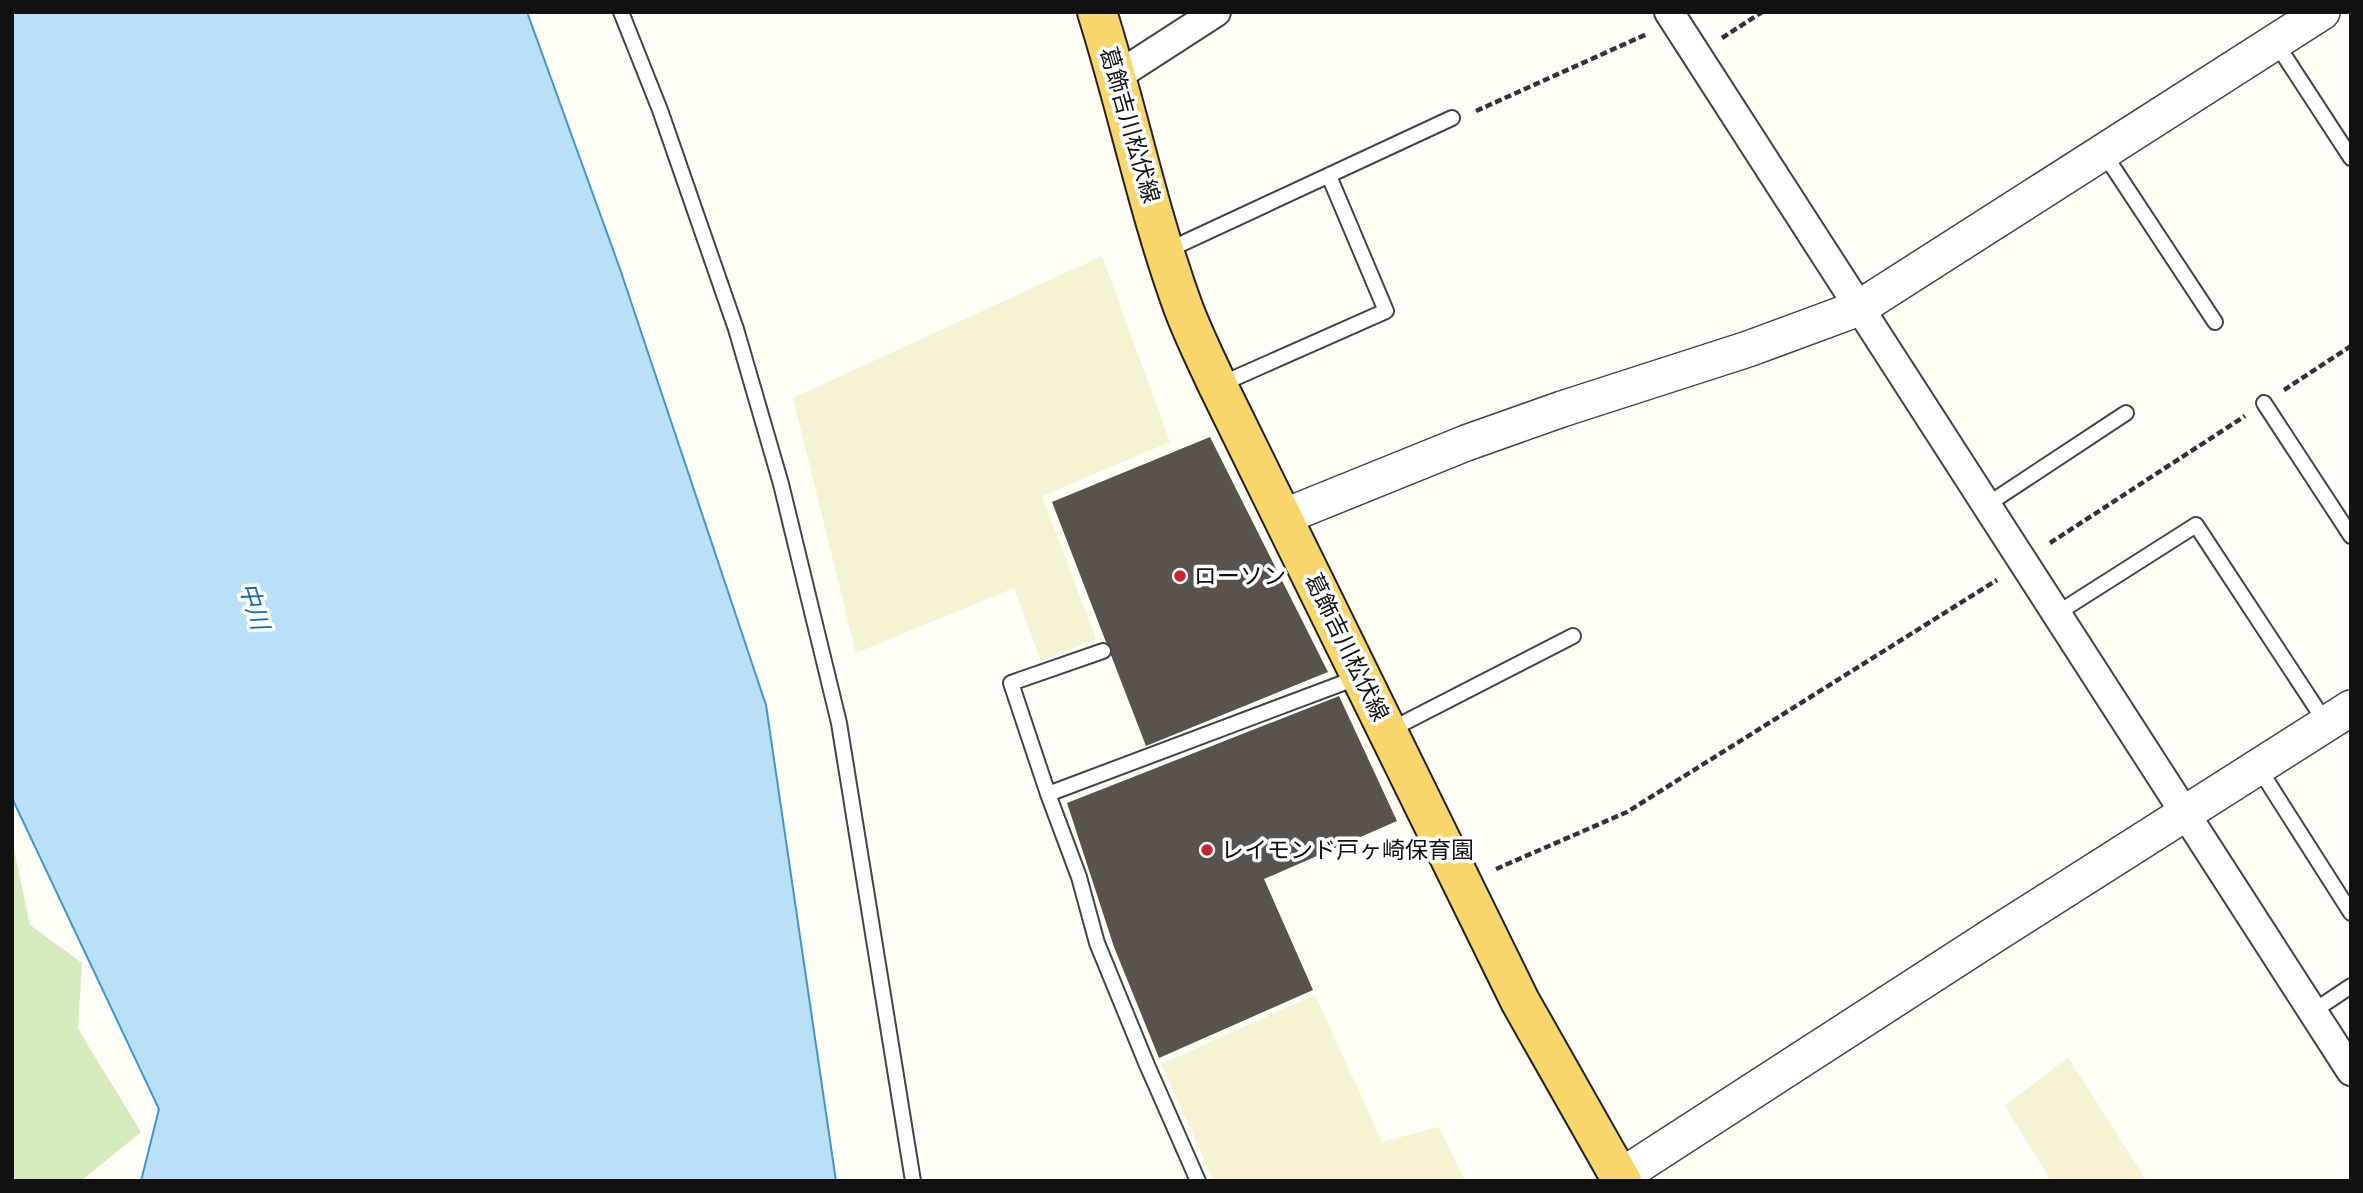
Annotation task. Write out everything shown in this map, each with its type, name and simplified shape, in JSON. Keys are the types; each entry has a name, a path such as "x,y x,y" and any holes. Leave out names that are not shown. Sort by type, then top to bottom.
{"main road":[{"name":"葛飾吉川松伏線","path":"1097,12 1165,251 1184,309 1217,386 1520,1001 1621,1179"}],"street":[{"path":"1117,76 1216,12"},
{"path":"1283,517 1466,443 1748,349 1859,308 2322,12"},
{"path":"1672,17 2351,1071"},
{"path":"1621,1179 2183,814 2339,716"}],"lane":[{"path":"621,12 660,110 732,316 781,484 839,723 913,1181"},
{"path":"2276,43 2351,159"},
{"path":"1165,251 1452,118"},
{"path":"2103,152 2215,323"},
{"path":"1217,386 1386,311 1329,176"},
{"path":"2264,403 2351,536"},
{"path":"1986,506 2126,413"},
{"path":"2056,614 2196,525 2339,716"},
{"path":"1388,731 1573,636"},
{"path":"1103,651 1011,683 1079,877 1097,943 1198,1181"},
{"path":"1048,794 1362,676"},
{"path":"2258,767 2351,913"},
{"path":"2312,1012 2351,986"}],"path":[{"path":"1712,45 1762,12"},
{"path":"1452,118 1462,117 1672,17"},
{"path":"1463,883 1627,812 2023,563 2351,346"}],"shaded area":[{"path":"1102,256 1170,442 1042,496 1096,639 1041,661 1014,588 856,653 793,398"},
{"path":"1315,995 1382,1142 1439,1127 1465,1181 1214,1181 1161,1064"},
{"path":"2068,1057 2146,1181 2051,1181 2005,1106"}],"green space":[{"path":"12,840 30,925 82,963 78,1029 141,1132 81,1181 12,1181"}],"water":[{"name":"中川","path":"12,12 527,12 620,269 766,705 836,1181 141,1181 159,1109 12,798"}],"building":[{"name":"ローソン","path":"1210,437 1328,672 1146,746 1052,502"},
{"name":"レイモンド戸ヶ崎保育園","path":"1339,696 1397,821 1264,879 1313,990 1159,1058 1114,947 1067,803"}],"place":[{"name":"ローソン","path":"1180,576"},
{"name":"レイモンド戸ヶ崎保育園","path":"1207,850"}]}
